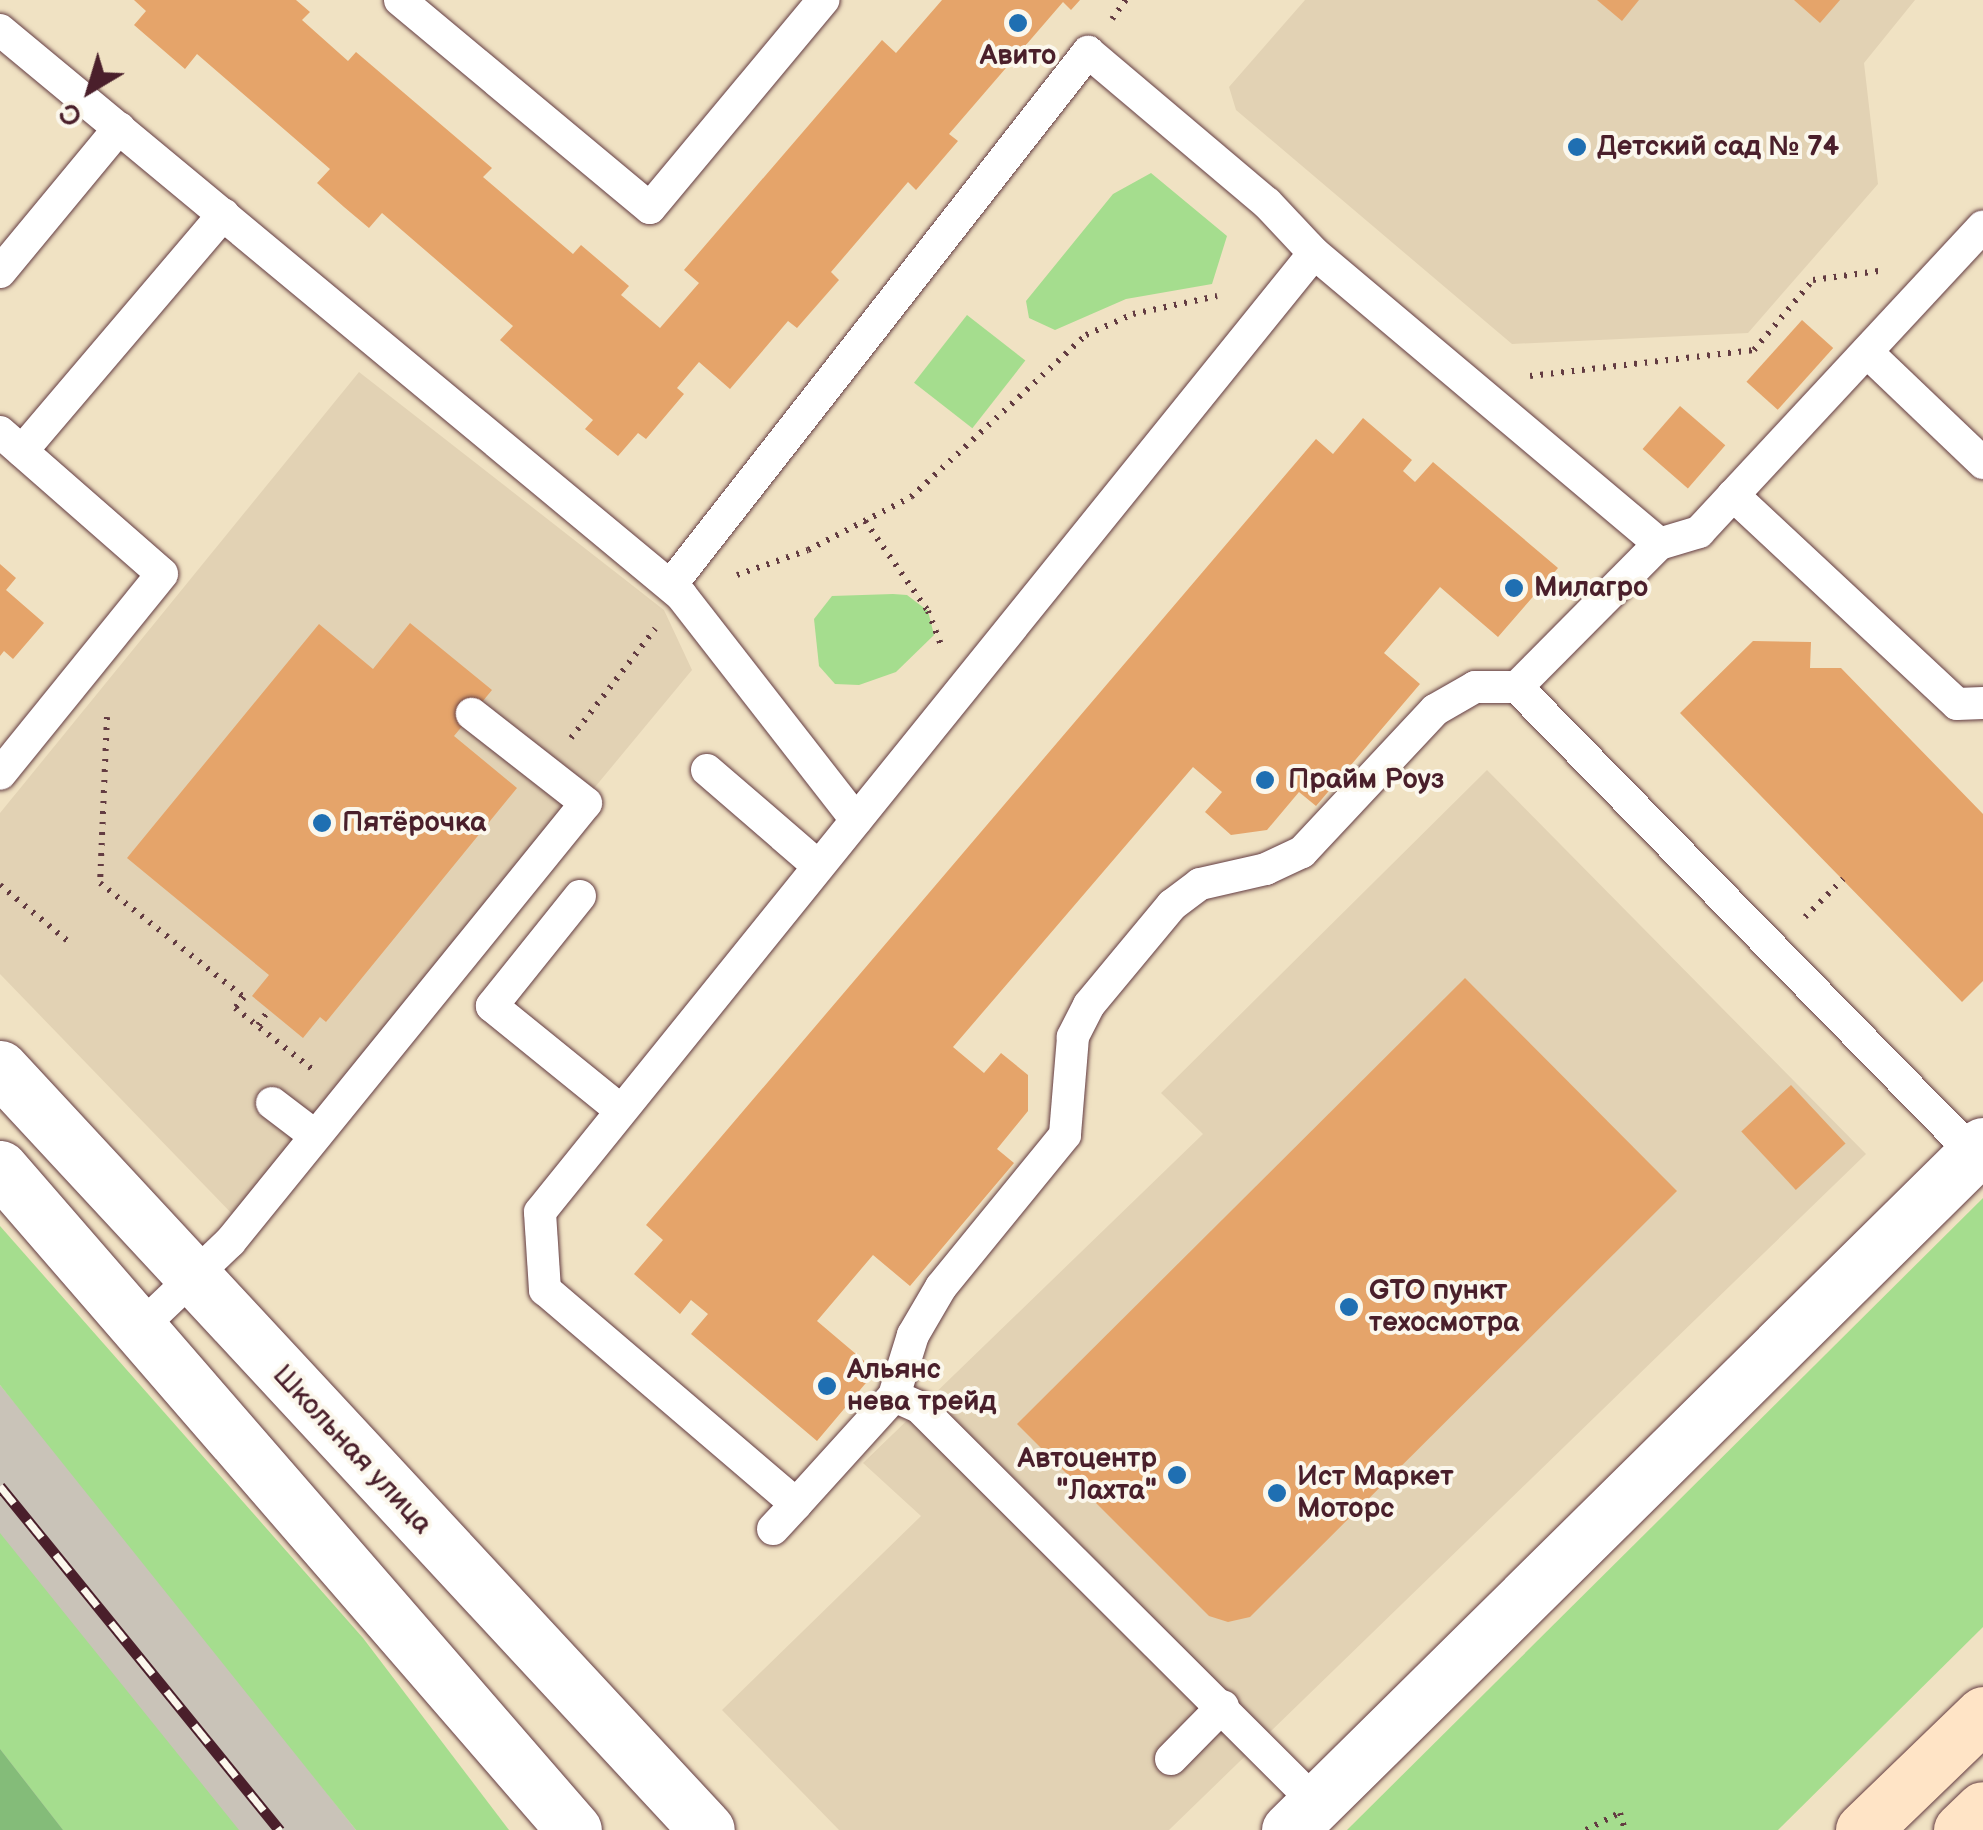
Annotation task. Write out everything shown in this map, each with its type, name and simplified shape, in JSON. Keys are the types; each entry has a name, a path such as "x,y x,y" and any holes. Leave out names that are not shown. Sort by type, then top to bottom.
{"main road":[{"path":"1863,1830 1983,1714"},
{"path":"1961,1830 1983,1808"}],"street":[{"name":"Школьная улица","path":"0,1068 707,1830"},
{"path":"1303,1816 1978,1150"},
{"path":"0,1168 142,1326 574,1830"}],"lane":[{"path":"400,0 650,208 823,0"},
{"path":"0,30 676,590 856,820"},
{"path":"676,590 1088,52 1267,203 1314,253 1659,544"},
{"path":"0,272 119,128"},
{"path":"0,774 162,574 11,442 224,214"},
{"path":"1517,688 1659,544 1699,532 1983,226"},
{"path":"796,1504 545,1290 540,1212 618,1109 962,691 1314,253"},
{"path":"1867,352 1983,462"},
{"path":"1733,495 1957,704 1983,703"},
{"path":"773,1530 894,1396 913,1335 941,1287 1065,1135 1073,1037 1089,1006 1172,905 1200,884 1266,869 1302,852 1436,710 1474,687 1517,688 1978,1150"},
{"path":"142,1326 193,1279 586,803 472,714"},
{"path":"707,770 816,864"},
{"path":"580,896 492,1006 618,1109"},
{"path":"272,1102 314,1136"},
{"path":"894,1396 919,1407 1223,1706 1303,1816"},
{"path":"1171,1759 1223,1706"}],"path":[{"path":"1471,383 1754,350 1813,280 1953,260"},
{"path":"546,770 676,590 808,550 911,497 1086,335 1133,314 1227,292"},
{"path":"864,521 928,611 962,691"},
{"path":"112,636 100,883 244,996 235,1008 346,1096"},
{"path":"1822,900 1843,880"},
{"path":"0,885 69,942"},
{"path":"258,1025 269,1010"},
{"path":"1586,1830 1620,1813 1626,1830"}],"shaded area":[{"name":"Детский сад № 74","path":"1305,0 1915,0 1864,63 1878,184 1748,333 1512,344 1236,110 1229,87"},
{"path":"359,372 664,610 692,670 237,1219 0,974 0,813"},
{"path":"1487,770 1866,1154 1169,1830 839,1830 722,1710 921,1516 863,1463 1203,1134 1161,1093"},
{"path":"0,1385 115,1523 356,1830 48,1830 0,1770"}],"green space":[{"path":"1151,173 1227,236 1212,284 1126,299 1055,330 1029,318 1026,301 1113,194"},
{"path":"967,315 1025,361 972,428 914,383"},
{"path":"907,595 928,611 934,635 896,672 859,685 835,684 819,666 814,619 832,596"},
{"path":"1983,1198 1983,1627 1778,1830 1347,1830"},
{"path":"0,1226 363,1638 509,1830 356,1830 0,1385"},
{"path":"0,1533 239,1830 63,1830 0,1749"},
{"path":"0,1749 63,1830 0,1830"}],"building":[{"path":"134,0 296,0 310,12 302,20 348,61 356,52 492,168 483,177 573,254 581,245 629,286 621,295 660,328 699,283 684,270 882,40 896,53 942,0 1080,0 1071,10 1063,2 949,134 958,141 916,190 908,182 831,272 839,280 797,328 788,321 730,389 699,362 677,388 684,394 646,439 638,433 618,456 585,429 593,420 500,340 513,326 382,213 369,228 344,207 317,183 330,169 197,54 185,69 134,25 146,11"},
{"path":"1597,0 1639,0 1622,21"},
{"path":"1794,0 1840,0 1820,23"},
{"path":"1802,320 1833,348 1778,410 1746,382"},
{"path":"1680,406 1725,445 1688,488 1643,449"},
{"path":"1363,418 1412,460 1403,471 1415,482 1433,462 1558,568 1498,637 1440,587 1384,653 1420,684 1316,806 1299,792 1267,830 1231,835 1205,812 1222,792 1193,767 953,1047 984,1073 1001,1053 1028,1075 1028,1111 997,1149 1014,1163 910,1286 873,1255 817,1321 876,1371 817,1441 691,1334 708,1314 691,1300 680,1314 634,1274 663,1240 646,1225 1316,439 1333,454"},
{"path":"0,564 16,578 6,590 44,623 13,659 4,651 0,656"},
{"name":"Пятёрочка","path":"410,623 492,690 454,736 517,788 326,1022 320,1017 303,1038 252,996 269,975 127,858 319,624 373,669"},
{"path":"1753,641 1811,642 1810,668 1841,668 1983,814 1983,981 1962,1002 1680,713"},
{"path":"1465,978 1677,1191 1250,1617 1228,1622 1209,1616 1017,1424"},
{"path":"1791,1085 1846,1144 1796,1190 1741,1131"}],"railway":[{"path":"0,1486 280,1830"}],"place":[{"name":"Авито","path":"1018,23"},
{"name":"Детский сад № 74","path":"1577,147"},
{"name":"Милагро","path":"1514,588"},
{"name":"Прайм Роуз","path":"1265,780"},
{"name":"Пятёрочка","path":"322,823"},
{"name":"GTO пункт техосмотра","path":"1349,1307"},
{"name":"Альянс нева трейд","path":"827,1386"},
{"name":"Автоцентр \"Лахта\"","path":"1177,1475"},
{"name":"Ист Маркет Моторс","path":"1277,1493"}]}
